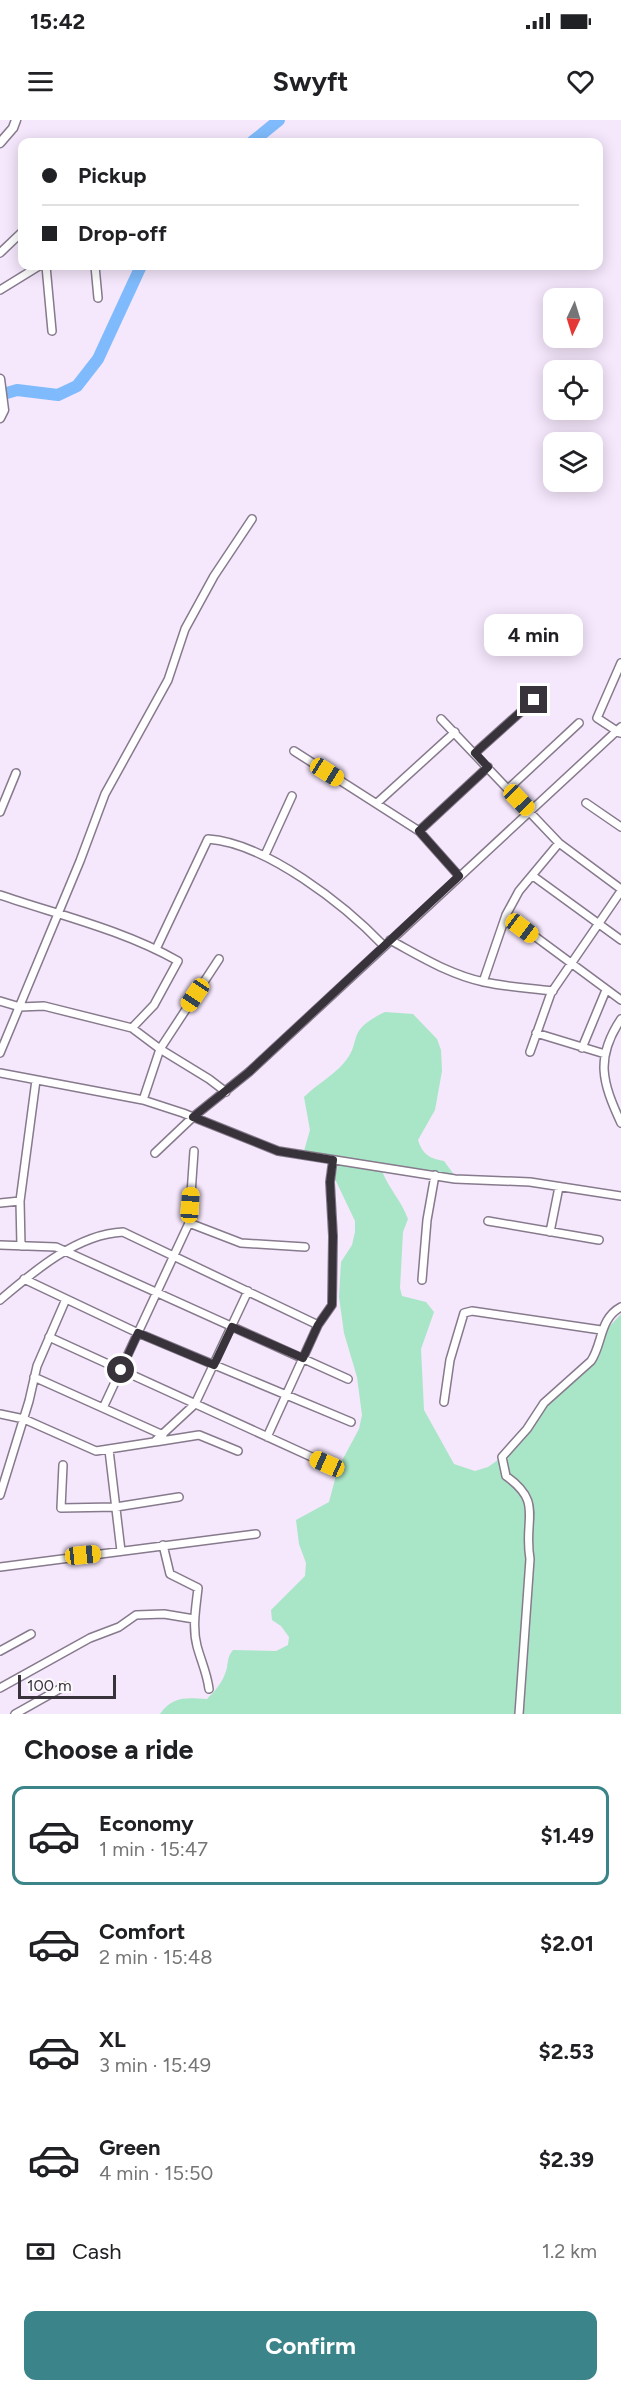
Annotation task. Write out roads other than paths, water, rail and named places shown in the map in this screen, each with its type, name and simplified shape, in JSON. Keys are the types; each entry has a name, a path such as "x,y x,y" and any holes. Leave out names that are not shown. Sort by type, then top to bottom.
{"street":[{"path":"0,143 13,128 16,120"},
{"path":"0,253 18,236"},
{"path":"0,290 32,270"},
{"path":"46,270 52,331"},
{"path":"95,270 98,298"},
{"path":"0,379 4,410 0,418"},
{"path":"0,1053 80,861 105,794 168,680 185,629 214,576 252,519"},
{"path":"155,1153 193,1117 226,1092 619,730 597,718 621,663"},
{"path":"475,753 534,700"},
{"path":"441,718 559,843 621,890 573,965 553,991 530,1052"},
{"path":"508,789 579,723"},
{"path":"377,803 455,732"},
{"path":"294,751 419,831 459,876"},
{"path":"419,831 488,767"},
{"path":"0,812 16,773"},
{"path":"265,855 292,796"},
{"path":"586,803 621,827"},
{"path":"156,949 208,839 224,840 265,855 362,923 384,946"},
{"path":"483,982 506,915 519,891 559,843"},
{"path":"533,876 621,940"},
{"path":"0,895 156,949 178,961 154,1005 132,1028"},
{"path":"506,915 621,1000"},
{"path":"390,940 435,965 483,982 553,991"},
{"path":"143,1100 160,1049 219,959"},
{"path":"582,1048 606,990"},
{"path":"0,1001 20,1007 44,1006 132,1028 226,1092"},
{"path":"621,1019 610,1035 605,1054 604,1079 621,1123"},
{"path":"537,1033 605,1054"},
{"path":"0,1073 143,1100 278,1151 435,1175 530,1182 621,1196"},
{"path":"21,1246 20,1201 36,1080"},
{"path":"103,1408 189,1223 194,1151"},
{"path":"267,1437 318,1325 332,1305 333,1236 330,1182 333,1160"},
{"path":"422,1280 427,1220 435,1175"},
{"path":"550,1232 559,1187"},
{"path":"0,1203 20,1201"},
{"path":"488,1221 599,1240"},
{"path":"189,1223 241,1243 306,1247"},
{"path":"0,1300 24,1279 66,1252 94,1237 123,1233 318,1325"},
{"path":"0,1245 56,1247 348,1379"},
{"path":"24,1279 138,1333 286,1397 351,1422"},
{"path":"154,1442 195,1404 248,1291"},
{"path":"0,1495 24,1419 34,1377 66,1299"},
{"path":"519,1714 530,1558 527,1542 530,1502 520,1486 506,1476 502,1457 527,1429 544,1403 591,1361 596,1353 601,1330 614,1311 621,1307"},
{"path":"444,1402 450,1360 464,1313 472,1311 601,1330"},
{"path":"50,1337 327,1464"},
{"path":"34,1377 163,1435"},
{"path":"0,1414 24,1419 96,1451 199,1435 238,1451"},
{"path":"109,1450 121,1551"},
{"path":"63,1466 61,1508 116,1507 178,1497"},
{"path":"0,1567 256,1534"},
{"path":"163,1545 170,1574 198,1588 194,1619 197,1645 207,1673 209,1689"},
{"path":"0,1688 90,1638 120,1627 136,1615 164,1614 194,1619"},
{"path":"0,1651 31,1634"},
{"path":"15,1714 65,1686"}],"waterway":[{"path":"257,138 279,120"},
{"path":"0,395 17,390 58,395 77,386 98,359 139,270"}]}
